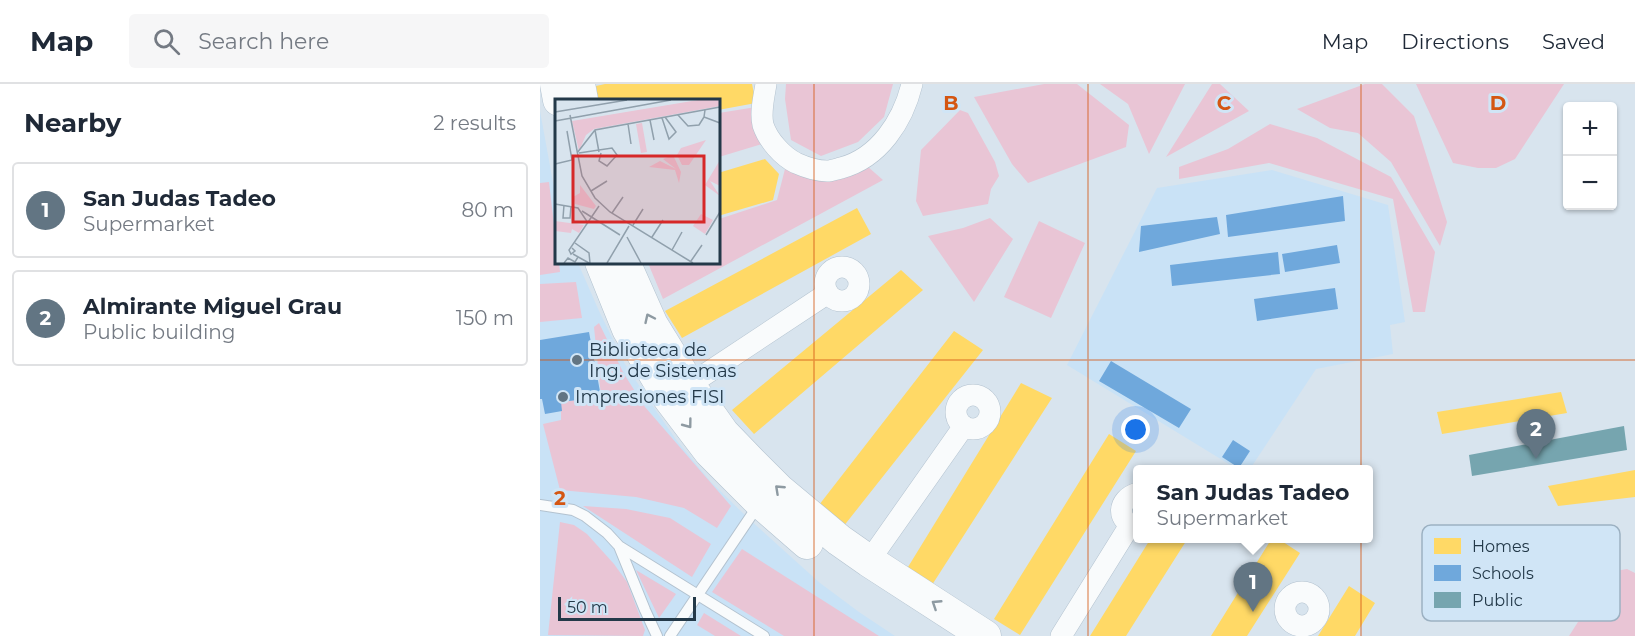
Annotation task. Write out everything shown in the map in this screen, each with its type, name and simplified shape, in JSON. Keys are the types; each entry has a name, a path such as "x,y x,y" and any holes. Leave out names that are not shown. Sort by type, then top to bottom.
{"main road":[{"path":"556,84 559,99"},
{"path":"579,84 582,99"},
{"path":"602,264 628,329 669,398 710,452 760,502 824,555 947,636"},
{"path":"625,264 652,325 688,385 723,433 772,483 824,529 985,636"}],"street":[{"path":"766,84 762,104 763,125 773,143 788,159 806,167 827,171 851,165 868,155 883,142 898,122 912,84"},
{"path":"688,385 828,293"},
{"path":"869,561 964,426"},
{"path":"1133,495 1128,497 1122,506 1122,517 1133,525"},
{"path":"1061,636 1133,528"}],"lane":[{"path":"670,636 760,502"},
{"path":"540,505 573,510 585,516 607,533 619,546 764,636"},
{"path":"619,546 657,636"}],"shaded area":[{"path":"786,84 893,84 884,117 858,142 821,156 791,140 785,99"},
{"path":"1044,84 1077,84 1129,125 1126,147 1028,183 1012,164 974,97"},
{"path":"1100,84 1185,84 1149,154 1128,104"},
{"path":"1212,84 1220,84 1249,111 1166,157"},
{"path":"1365,84 1382,84 1414,116 1447,222 1440,246 1391,162 1358,133 1330,128 1297,109"},
{"path":"1416,84 1564,84 1515,159 1496,168 1478,168 1453,163"},
{"path":"756,107 762,144 720,157 720,113"},
{"path":"960,110 968,113 995,162 999,176 991,189 988,204 923,216 916,201 921,150"},
{"path":"540,111 555,194 555,264 578,264 625,364 677,441 711,482 820,583 895,636 540,636"},
{"path":"1270,124 1317,138 1391,177 1435,252 1425,312 1413,312 1393,199 1269,163 1179,179 1179,167 1228,149"},
{"path":"867,166 883,180 663,299 648,264 720,264 720,219 777,200 785,169"},
{"path":"1272,170 1388,205 1405,322 1390,325 1393,354 1316,369 1253,465 1230,465 1067,365 1157,188"},
{"path":"549,182 555,233 555,264 559,264 560,272 540,275 540,183"},
{"path":"990,218 1013,239 974,302 928,236 963,228"},
{"path":"1039,221 1085,243 1051,318 1004,297"},
{"path":"576,282 582,318 540,322 540,284"},
{"path":"599,323 624,374 645,407 731,506 717,528 684,508 636,497 560,490 543,424 561,420 561,402 601,396 594,327"},
{"path":"583,506 626,509 670,518 711,544 692,577"},
{"path":"560,522 574,525 587,534 614,564 627,582 645,630 643,636 548,635"},
{"path":"742,549 879,636 784,636 712,592"},
{"path":"1627,569 1635,573 1635,636 1569,636 1579,621 1620,621 1620,570"},
{"path":"636,570 676,594 659,618"},
{"path":"704,613 741,636 715,636 697,625"}],"building: Homes":[{"path":"605,84 752,84 756,103 720,110 720,99 598,99 596,86"},
{"path":"765,159 779,174 773,200 720,215 720,172"},
{"path":"857,208 871,234 682,338 665,311"},
{"path":"901,270 923,290 754,434 732,410"},
{"path":"954,331 983,350 843,527 819,505"},
{"path":"1021,383 1052,398 932,585 908,567"},
{"path":"1561,392 1567,413 1442,434 1437,412"},
{"path":"1109,434 1136,451 1020,635 994,619"},
{"path":"1635,470 1635,497 1558,506 1548,486"},
{"path":"1148,543 1185,543 1126,636 1090,636"},
{"path":"1269,543 1285,543 1300,553 1247,636 1211,636"},
{"path":"1349,586 1375,603 1355,636 1318,636"}],"building: Schools":[{"path":"1343,196 1345,221 1228,237 1226,215"},
{"path":"1217,217 1220,234 1139,252 1141,226"},
{"path":"1337,245 1340,263 1285,272 1282,254"},
{"path":"1278,252 1280,274 1172,286 1170,265"},
{"path":"1335,288 1338,309 1257,321 1254,299"},
{"path":"589,332 601,397 561,402 562,411 545,414 542,399 540,399 540,340"},
{"path":"1111,361 1191,409 1179,428 1099,381"},
{"path":"1233,440 1250,451 1241,465 1234,465 1222,457"}],"building: Public":[{"path":"1624,426 1627,450 1472,476 1469,455"}],"place":[{"name":"Biblioteca de Ing. de Sistemas","path":"577,360"},
{"name":"Impresiones FISI","path":"563,397"},
{"name":"Almirante Miguel Grau","path":"1536,459"},
{"name":"San Judas Tadeo","path":"1253,612"}]}
